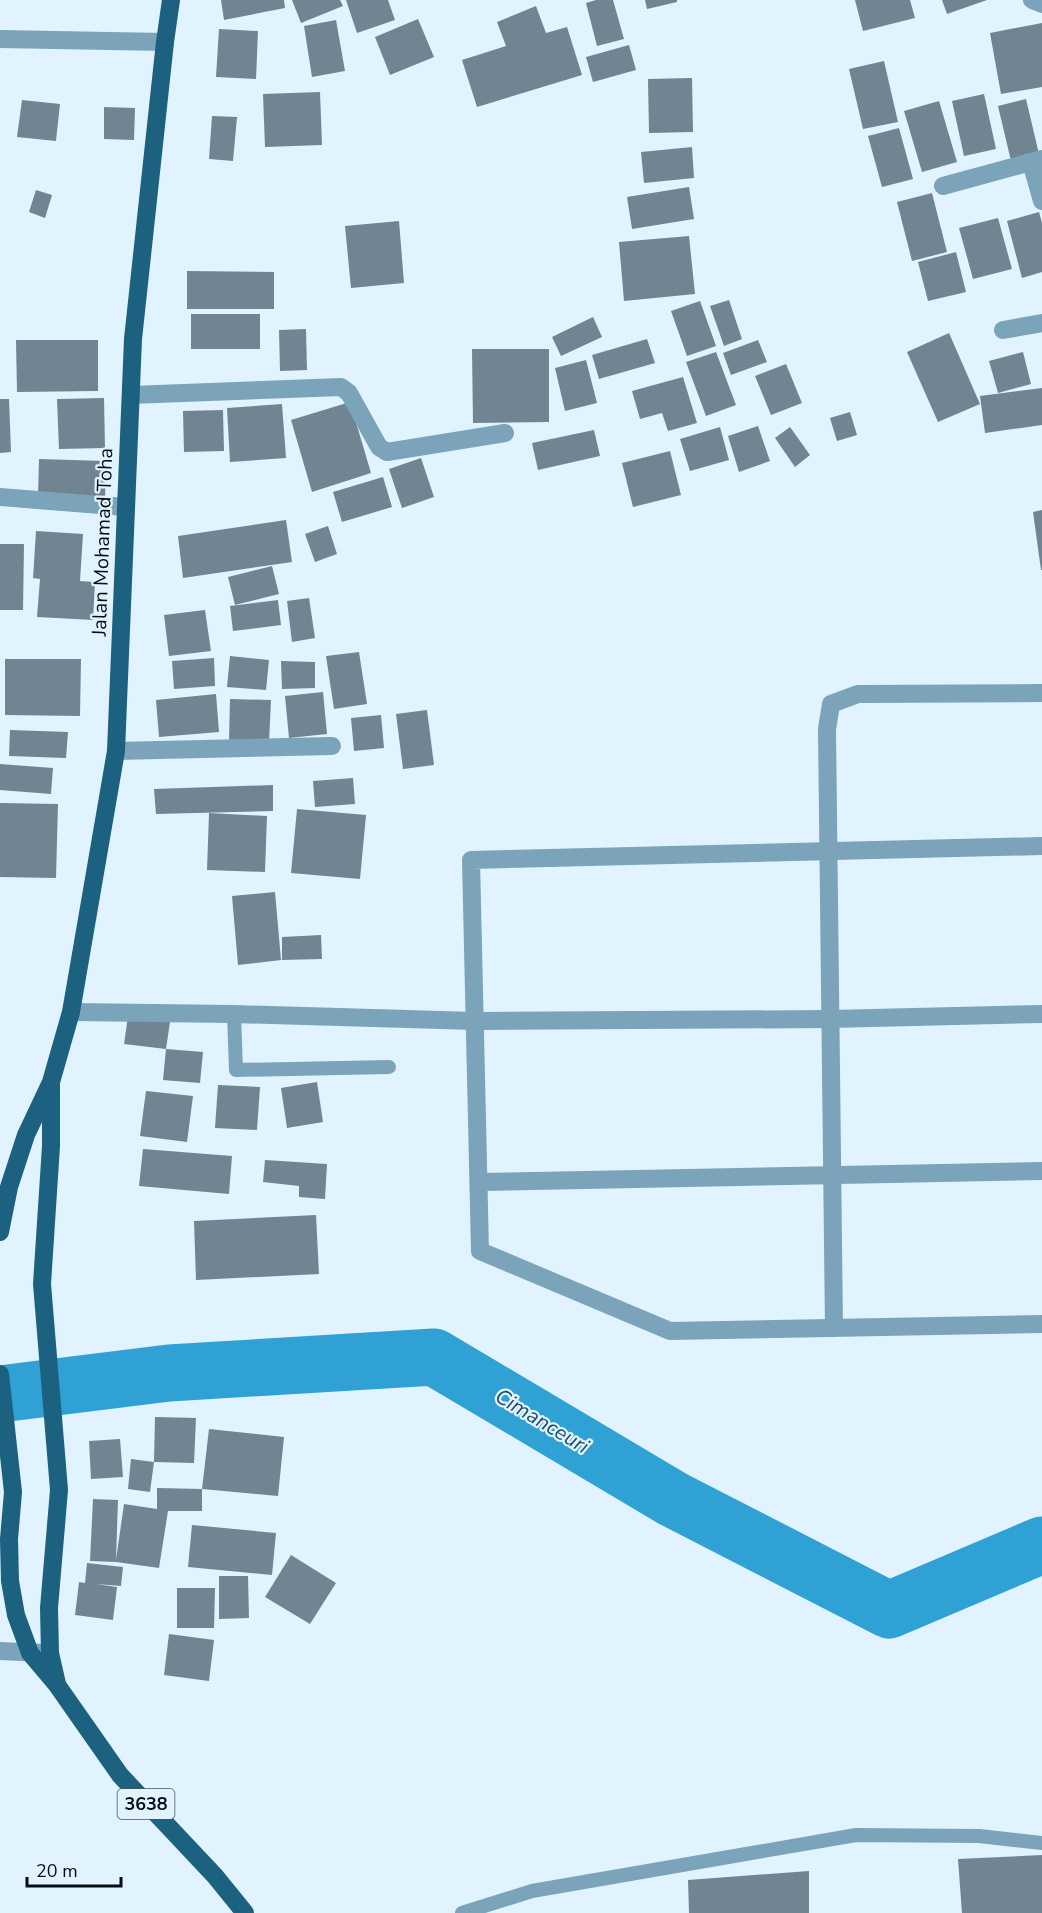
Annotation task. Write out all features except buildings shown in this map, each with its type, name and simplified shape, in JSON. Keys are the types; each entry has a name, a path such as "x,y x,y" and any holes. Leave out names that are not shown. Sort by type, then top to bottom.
{"main road":[{"name":"Jalan Mohamad Toha","path":"0,1232 9,1187 26,1135 51,1082 71,1012 116,751 133,339 171,0"},
{"name":"Jalan Mohamad Toha","path":"50,1653 49,1608 59,1490 42,1284 51,1146 51,1082"},
{"path":"0,1374 1,1394"},
{"name":"3638","path":"1,1394 13,1492 9,1539 10,1581 16,1615 30,1653 57,1685 120,1775 215,1876 246,1913"},
{"name":"3638","path":"50,1653 57,1685"}],"street":[{"path":"1032,0 1042,4"},
{"path":"0,39 165,42"},
{"path":"943,186 1037,160 1042,201"},
{"path":"1003,330 1042,323"},
{"path":"131,395 341,387 349,393 379,447 387,452 505,433"},
{"path":"0,498 125,507"},
{"path":"834,1328 827,729 831,704 858,694 1042,693"},
{"path":"116,751 332,746"},
{"path":"1042,846 471,860 480,1251 670,1331 1042,1324"},
{"path":"71,1012 475,1021 1042,1014"},
{"path":"479,1182 1042,1171"},
{"path":"0,1651 50,1653"}],"lane":[{"path":"234,1014 236,1070 389,1067"},
{"path":"462,1913 531,1891 856,1835 978,1836 1042,1842"}],"waterway":[{"name":"Cimanceuri","path":"0,1394 169,1373 434,1357 673,1499 889,1610 1042,1545"}]}
